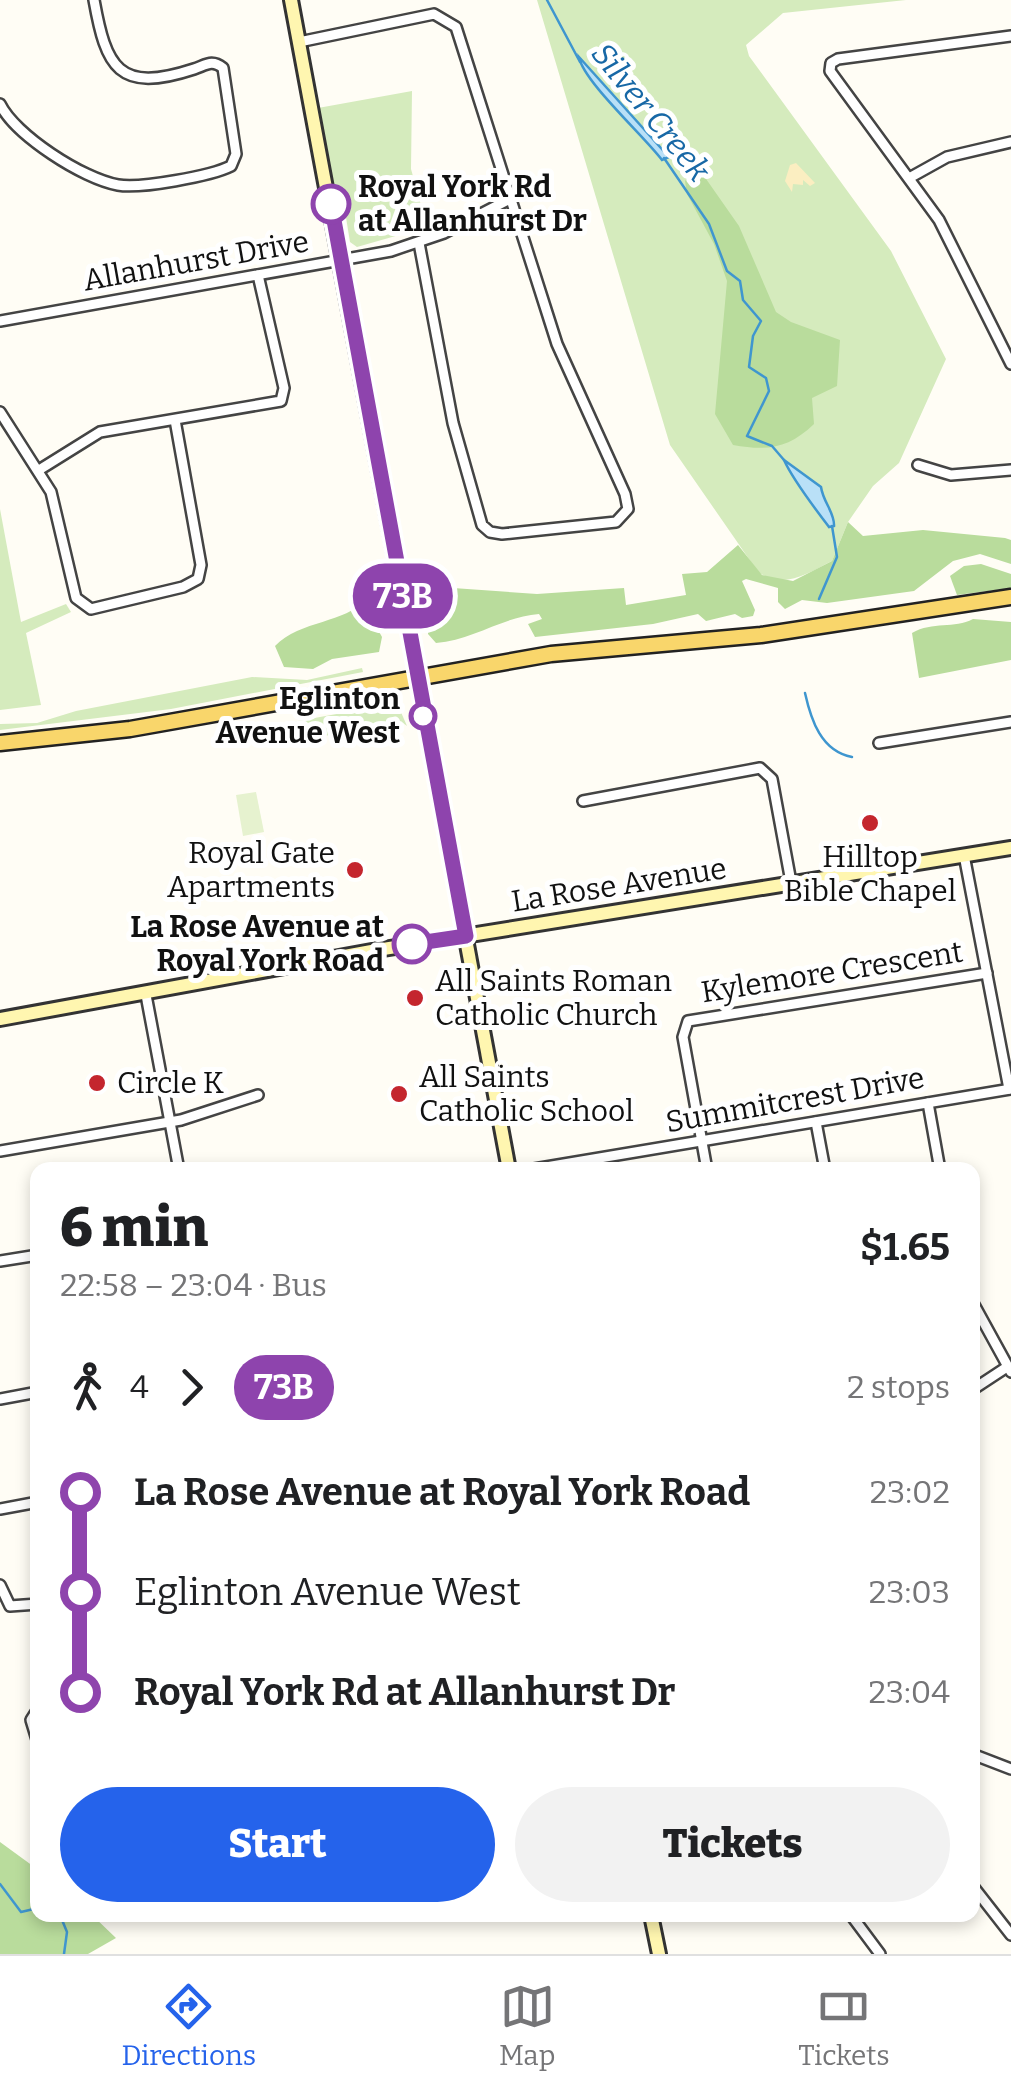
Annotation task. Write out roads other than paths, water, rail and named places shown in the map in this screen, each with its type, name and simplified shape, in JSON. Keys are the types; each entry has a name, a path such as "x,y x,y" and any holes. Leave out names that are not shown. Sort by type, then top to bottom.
{"main road":[{"path":"291,0 508,1162"},
{"path":"0,743 130,729 551,654 762,636 1011,597"},
{"name":"La Rose Avenue","path":"0,1019 466,936 1011,848"},
{"path":"652,1922 659,1954"}],"street":[{"path":"0,104 28,138 114,184 141,184 231,166 236,154 223,68 211,62 150,77 123,72 103,48 94,0"},
{"path":"299,42 443,16 460,34 557,344 625,494 628,509 616,522 502,534 490,532 482,525 453,423 419,244"},
{"path":"1011,36 832,63 830,71 911,177 965,268 1011,364"},
{"path":"911,177 946,157 1011,142"},
{"name":"Allanhurst Drive","path":"0,321 419,244 510,199"},
{"path":"40,470 100,432 276,404 284,397 258,275"},
{"path":"0,412 40,470 57,507 81,605 98,608 190,586 198,579 201,565 175,420"},
{"path":"918,465 951,475 1011,470"},
{"path":"879,743 1011,722"},
{"path":"583,801 760,768 772,779 791,882"},
{"path":"964,855 1010,1089"},
{"name":"Kylemore Crescent","path":"702,1142 684,1037 688,1021 986,973"},
{"path":"146,994 178,1162"},
{"name":"Summitcrest Drive","path":"608,1162 1010,1089"},
{"path":"0,1151 215,1113 258,1095"},
{"path":"928,1103 939,1162"},
{"path":"816,1122 824,1162"},
{"path":"702,1142 706,1162"},
{"path":"0,1261 30,1256"},
{"path":"980,1315 1009,1370 980,1386"},
{"path":"0,1398 30,1393"},
{"path":"0,1509 30,1503"},
{"path":"0,1585 10,1606 30,1605"},
{"path":"980,1757 1011,1769"},
{"path":"980,1895 1011,1935"},
{"path":"856,1922 880,1954"}],"water":[{"path":"579,57 669,157 662,160 615,108 591,80"},
{"path":"784,460 821,487 834,526 829,527"}],"waterway":[{"name":"Silver Creek","path":"547,0 580,62"},
{"name":"Silver Creek","path":"664,158 709,224 727,271 740,281 743,300 761,321 753,336 749,367 766,378 769,391 747,436 772,446 784,460"},
{"name":"Silver Creek","path":"819,599 837,557 832,526"},
{"name":"Silver Creek","path":"805,693 819,733 832,748 852,757"},
{"path":"0,1884 21,1912 30,1910"},
{"path":"63,1922 67,1932 64,1954"}],"place":[{"name":"Royal York Rd at Allanhurst Dr","path":"331,204"},
{"name":"Eglinton Avenue West","path":"423,716"},
{"name":"Hilltop Bible Chapel","path":"870,823"},
{"name":"Royal Gate Apartments","path":"355,870"},
{"name":"La Rose Avenue at Royal York Road","path":"412,944"},
{"name":"All Saints Roman Catholic Church","path":"415,998"},
{"name":"Circle K","path":"97,1083"},
{"name":"All Saints Catholic School","path":"399,1094"}]}
